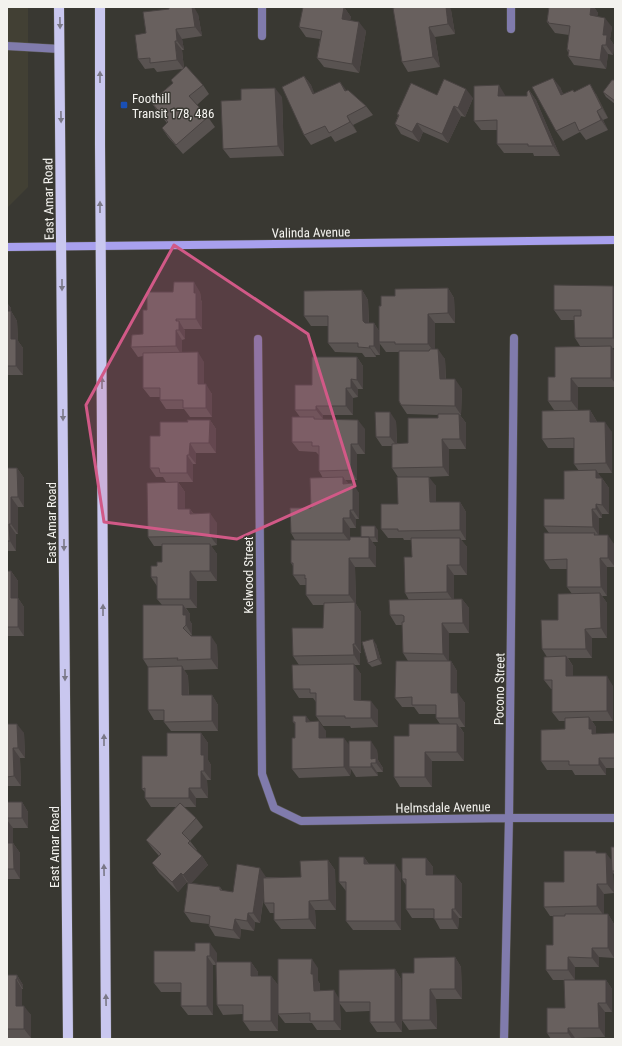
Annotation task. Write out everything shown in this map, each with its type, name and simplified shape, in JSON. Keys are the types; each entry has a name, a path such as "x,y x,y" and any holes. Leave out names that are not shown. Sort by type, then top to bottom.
{"main road":[{"name":"East Amar Road","path":"59,7 68,1039"},
{"path":"100,7 100,246 106,1039"},
{"name":"Valinda Avenue","path":"7,247 615,240"}],"street":[{"path":"262,7 262,36"},
{"path":"511,7 511,29"},
{"path":"7,46 60,48"},
{"name":"Pocono Street","path":"504,1039 509,818 514,338"},
{"name":"Kelwood Street","path":"258,339 262,774 274,808"},
{"name":"Helmsdale Avenue","path":"274,808 301,821 615,818"}],"highlighted area":[{"path":"174,245 308,334 355,486 237,539 104,522 86,405"}],"shaded area":[{"path":"7,7 28,7 28,187 7,208"}],"building":[{"path":"169,7 192,7 195,27 176,29 177,41 175,41 177,60 150,63 150,58 138,59 135,35 146,33 143,12 169,9"},
{"path":"303,7 344,7 342,19 359,22 352,64 317,58 322,31 299,27"},
{"path":"446,7 448,24 429,27 433,57 402,62 393,8"},
{"path":"549,7 591,7 590,15 605,18 603,35 607,35 606,45 602,45 600,60 568,56 569,50 567,50 570,26 548,23"},
{"path":"186,66 203,85 189,96 208,117 176,145 162,128 168,122 151,102 173,83 171,80"},
{"path":"304,76 313,94 340,82 345,91 348,90 366,106 347,116 350,122 329,133 325,126 304,135 282,87"},
{"path":"553,78 561,95 573,90 574,92 590,84 602,108 597,111 601,120 579,131 575,122 556,131 532,87"},
{"path":"444,79 466,89 458,108 454,106 442,134 417,123 412,132 395,124 399,115 397,114 411,83 437,95"},
{"path":"612,80 615,80 615,101 603,92"},
{"path":"499,85 498,96 527,96 527,92 529,90 553,146 497,144 497,120 474,121 474,86"},
{"path":"275,88 278,146 223,149 221,101 241,100 241,89"},
{"path":"174,282 194,282 194,293 196,293 196,319 176,319 176,321 179,321 179,330 176,330 176,346 131,347 132,335 143,334 143,310 147,310 147,292 173,292"},
{"path":"554,285 613,286 613,338 575,338 574,316 581,316 581,310 554,310"},
{"path":"448,288 448,313 428,314 428,344 395,344 395,342 379,342 379,306 381,306 381,296 395,296 395,289"},
{"path":"362,290 363,321 365,323 374,323 374,346 369,346 370,348 358,347 358,343 328,343 328,316 304,316 304,291"},
{"path":"7,311 11,311 11,339 16,339 16,366 7,366"},
{"path":"611,346 611,378 571,378 571,401 548,401 548,377 555,377 555,347"},
{"path":"430,349 438,349 440,379 455,379 455,406 401,405 399,401 399,351 429,351"},
{"path":"198,352 198,384 206,384 206,408 183,408 183,400 160,400 160,388 143,388 143,353"},
{"path":"312,357 357,357 357,380 351,379 351,388 346,388 346,406 316,406 316,410 295,410 295,385 312,385"},
{"path":"590,410 590,422 605,422 606,463 574,464 574,438 542,439 542,411"},
{"path":"375,412 390,412 390,437 376,437"},
{"path":"438,414 459,414 460,439 442,439 443,467 392,468 392,444 408,443 408,418 438,418"},
{"path":"292,417 358,420 358,444 351,444 351,470 319,471 319,446 312,446 312,442 292,442"},
{"path":"187,420 210,420 209,443 190,443 189,455 187,455 187,473 160,473 159,468 150,468 150,436 160,436 160,422 188,422"},
{"path":"7,468 17,468 18,497 11,497 11,524 9,524 10,541 7,541"},
{"path":"596,470 596,478 602,478 602,505 596,504 596,509 592,509 593,527 544,526 544,499 564,499 564,471"},
{"path":"343,477 343,484 353,483 353,510 350,510 350,518 343,518 343,533 291,533 290,508 311,508 310,478"},
{"path":"397,477 429,477 430,502 460,502 460,530 398,531 398,529 381,529 381,504 398,504"},
{"path":"178,482 178,509 190,509 190,514 210,513 210,536 148,537 147,483"},
{"path":"361,526 375,526 375,537 361,537"},
{"path":"544,533 595,533 594,535 608,535 608,558 600,558 601,587 567,587 567,559 544,560"},
{"path":"350,537 369,537 369,558 349,558 349,595 306,595 305,575 293,575 293,563 291,563 291,540 350,540"},
{"path":"411,538 460,538 460,565 447,565 447,592 405,593 404,557 412,557"},
{"path":"162,544 210,544 210,571 190,571 190,599 157,599 157,577 151,577 151,566 157,566 157,562 162,562"},
{"path":"7,571 11,571 11,598 18,598 18,627 7,627"},
{"path":"600,593 601,628 585,629 586,649 542,649 541,620 558,620 558,594"},
{"path":"462,599 463,623 442,623 443,654 403,653 402,622 404,622 404,616 390,615 389,600"},
{"path":"355,602 355,644 353,644 354,655 293,656 292,628 323,628 324,603"},
{"path":"143,605 183,605 183,615 186,615 186,625 183,628 191,636 211,636 211,659 143,659"},
{"path":"373,639 378,659 368,663 362,642"},
{"path":"566,656 566,676 607,676 607,711 552,712 552,680 544,680 544,657"},
{"path":"396,661 451,661 451,693 458,693 459,718 436,718 436,705 412,705 412,697 395,698"},
{"path":"354,664 354,700 371,701 371,718 316,716 316,693 310,693 310,689 293,689 292,665"},
{"path":"182,666 182,695 212,695 212,721 164,722 164,710 148,710 148,667"},
{"path":"293,716 306,716 306,722 319,721 319,738 344,738 344,767 292,769 292,738 295,738 295,722 293,722"},
{"path":"589,717 589,729 592,729 592,734 615,733 615,758 599,758 599,765 569,765 569,761 541,761 541,730 565,729 565,718"},
{"path":"7,724 17,724 18,748 13,748 14,776 7,777"},
{"path":"409,724 457,724 457,752 425,752 425,777 394,777 394,736 409,736"},
{"path":"167,733 201,733 201,755 204,755 204,771 201,771 201,788 189,788 189,798 145,798 145,788 142,789 142,756 167,756"},
{"path":"349,741 371,741 371,759 376,758 376,763 371,763 371,767 349,767"},
{"path":"7,802 22,802 22,818 7,818"},
{"path":"180,803 196,818 182,833 190,841 188,843 202,856 183,875 181,873 172,882 152,863 161,854 146,840"},
{"path":"7,843 13,843 14,869 7,869"},
{"path":"611,847 615,847 615,871 612,871"},
{"path":"564,851 596,851 596,853 606,853 607,884 597,884 597,906 544,907 544,882 564,882"},
{"path":"339,857 364,857 364,864 395,864 395,921 346,921 346,882 339,882"},
{"path":"402,858 426,858 426,875 455,875 455,909 452,909 452,919 434,919 434,909 406,909 406,879 402,879"},
{"path":"328,860 329,900 309,901 309,919 274,920 274,903 264,903 263,878 301,877 300,861"},
{"path":"237,864 260,868 253,913 248,913 247,921 235,919 233,930 209,926 210,916 184,912 188,883 220,887 220,890 233,892"},
{"path":"565,914 608,914 608,948 592,948 592,958 568,957 568,970 546,970 546,945 553,945 553,916 565,916"},
{"path":"195,943 210,943 210,956 207,956 207,1006 181,1006 181,983 154,983 154,951 195,951"},
{"path":"455,957 455,989 430,989 430,1020 402,1020 402,973 414,973 414,958"},
{"path":"278,959 312,959 311,974 313,974 314,991 334,990 334,1021 310,1021 310,1013 278,1014"},
{"path":"216,962 251,962 251,976 271,976 271,1021 243,1021 243,1005 217,1005"},
{"path":"395,969 395,1022 370,1022 370,1002 339,1002 339,970"},
{"path":"7,975 17,975 16,1006 24,1006 24,1029 7,1029"},
{"path":"564,980 606,980 606,1003 598,1003 599,1028 568,1028 568,1033 547,1033 547,1008 565,1008"}],"place":[{"name":"Foothill Transit 178, 486","path":"124,105"}]}
